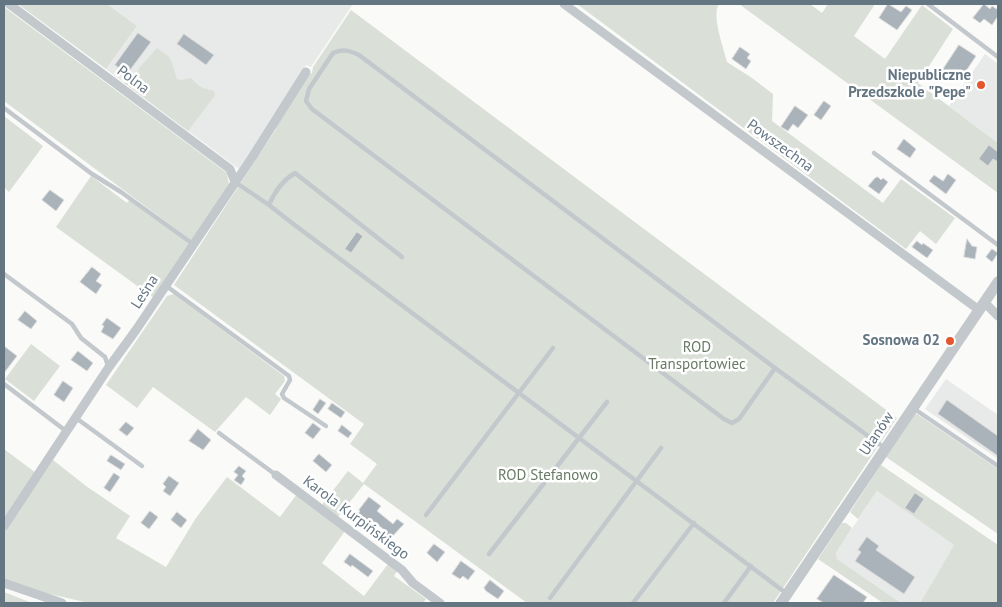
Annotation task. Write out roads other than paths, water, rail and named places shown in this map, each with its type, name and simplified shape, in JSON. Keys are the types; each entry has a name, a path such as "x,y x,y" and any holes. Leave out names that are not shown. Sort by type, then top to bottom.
{"street":[{"name":"Polna","path":"9,4 230,169 235,182"},
{"name":"Powszechna","path":"564,4 998,316"},
{"name":"Leśna","path":"4,526 109,367 194,244 306,72"},
{"name":"Ułanów","path":"784,599 998,282"},
{"name":"Karola Kurpińskiego","path":"276,476 402,570 413,583 440,603"},
{"path":"4,583 62,603"}],"lane":[{"path":"928,4 998,57"},
{"path":"776,368 739,419 732,422 724,419 312,109 306,101 309,88 333,53 345,50 360,55 886,449"},
{"path":"4,108 92,174 121,192 194,244"},
{"path":"874,153 998,245"},
{"path":"269,205 274,194 289,176 295,173 402,257"},
{"path":"235,182 269,205 751,566 784,599"},
{"path":"4,274 72,324 81,338 99,350 105,357 109,367"},
{"path":"165,285 288,376 290,380 282,394 284,398 326,426"},
{"path":"426,515 553,348"},
{"path":"4,384 67,432"},
{"path":"489,554 607,402"},
{"path":"913,408 998,466"},
{"path":"76,418 142,466"},
{"path":"219,433 276,476"},
{"path":"550,598 661,448"},
{"path":"633,603 694,523"},
{"path":"724,603 751,566"}],"place":[{"name":"Niepubliczne Przedszkole \"Pepe\"","path":"981,85"},
{"name":"Sosnowa 02","path":"950,341"}],"park label":[{"name":"ROD Transportowiec","path":"697,356"},
{"name":"ROD Stefanowo","path":"548,476"}]}
